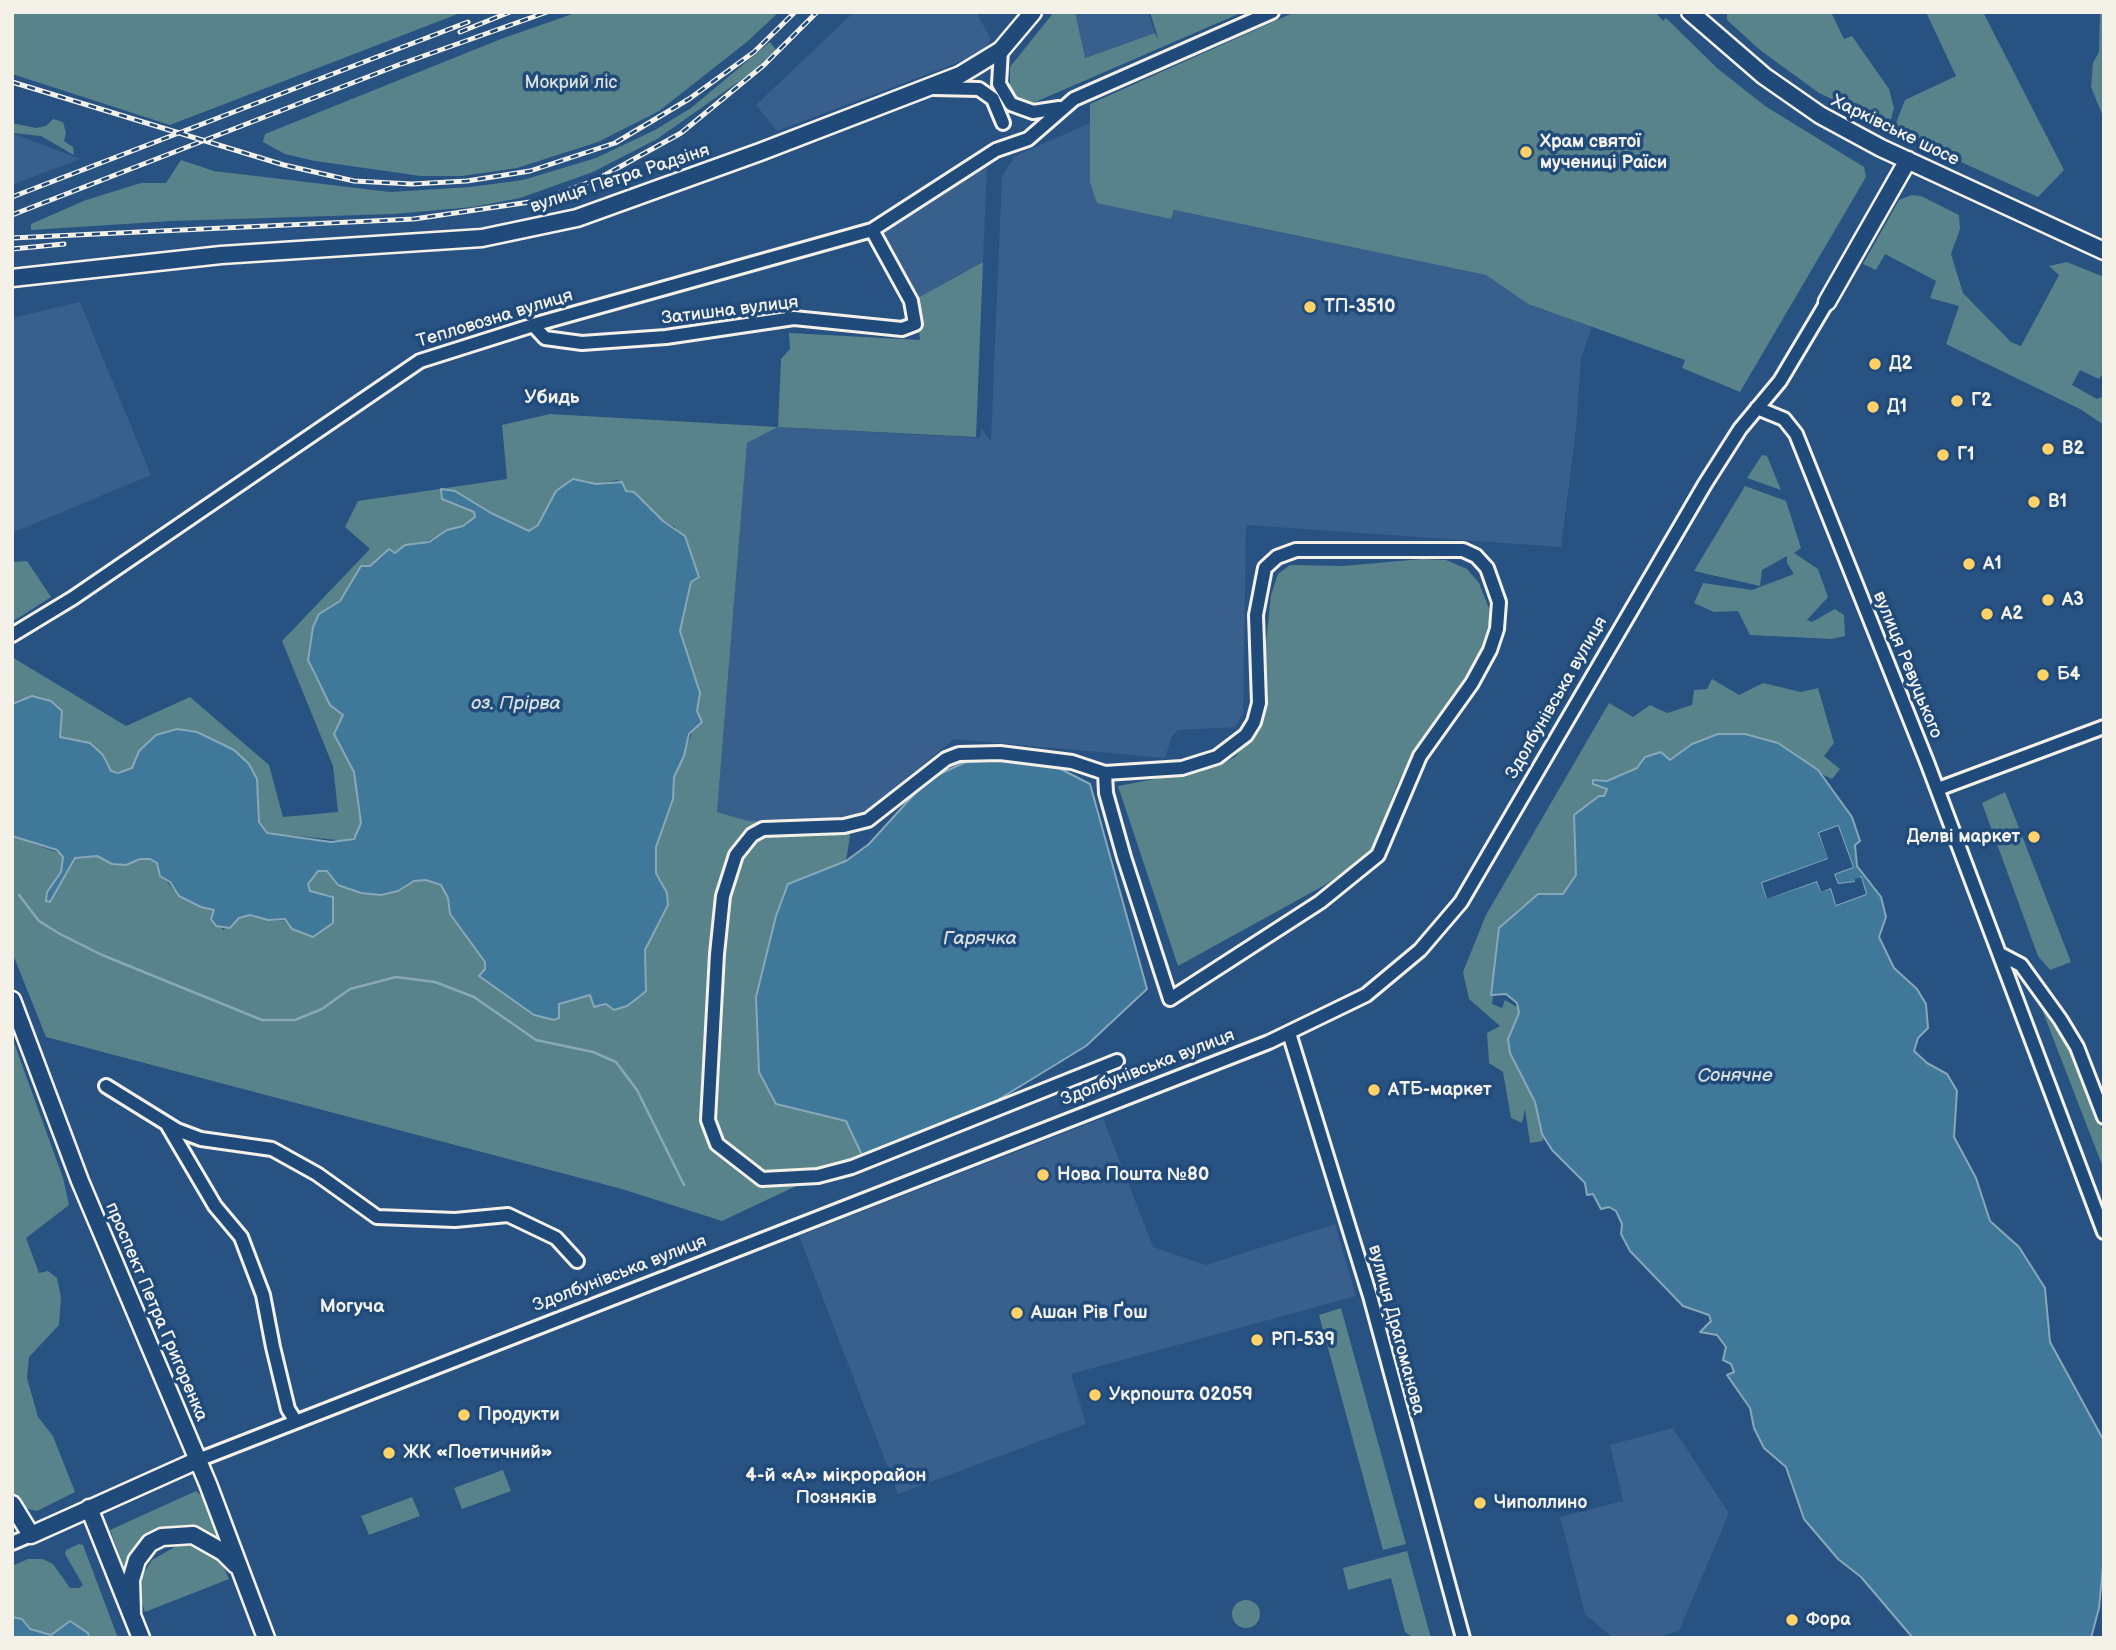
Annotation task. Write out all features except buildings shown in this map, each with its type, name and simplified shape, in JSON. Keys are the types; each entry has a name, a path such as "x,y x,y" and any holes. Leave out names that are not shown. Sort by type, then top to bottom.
{"main road":[{"name":"вулиця Петра Радзіня","path":"12,278 221,255 469,239 532,229 621,202 926,89 974,67 1001,50 1032,12"},
{"name":"Харківське шосе","path":"1690,12 1791,97 1851,132 2104,251"},
{"name":"Здолбунівська вулиця","path":"1827,302 1908,160"},
{"name":"проспект Петра Григоренка","path":"12,1000 80,1181 198,1460 266,1638"},
{"name":"Здолбунівська вулиця","path":"31,1535 198,1460"},
{"path":"12,1504 31,1535"},
{"path":"89,1508 141,1638"},
{"path":"132,1613 131,1580 136,1560 150,1543 162,1537 193,1535 223,1552 240,1570"}],"street":[{"path":"926,89 979,89 997,105 1003,126 1012,140 1023,141 1062,108 1089,91 1272,12"},
{"path":"1001,50 999,84 1006,98 1034,120 1034,132"},
{"path":"996,150 1008,114 1021,110 1045,112 1062,108"},
{"name":"Тепловозна вулиця","path":"12,635 73,598 420,361 533,325 872,230 996,150 1023,141"},
{"name":"Затишна вулиця","path":"533,325 545,338 582,344 666,337 794,318 902,328 915,324 911,301 872,230"},
{"name":"Здолбунівська вулиця","path":"198,1460 1289,1033 1341,1009 1388,979 1427,942 1461,902 1705,484 1740,429 1780,382 1827,302"},
{"name":"вулиця Ревуцького","path":"1757,408 1784,419 1796,434 1938,789 2104,1232"},
{"path":"1105,773 1106,793 1124,857 1170,999 1320,902 1378,855 1420,756 1472,683 1490,650 1497,629 1499,602 1487,568 1476,556 1463,550 1296,550 1277,556 1265,568 1256,615 1259,703 1246,736 1217,757 1182,768 1105,773 1060,760 1000,753 959,754 946,759 868,820 844,826 763,829 752,835 736,855 723,896 717,954 708,1120 717,1144 762,1179 818,1176 852,1167 1117,1062"},
{"path":"1938,789 2104,727"},
{"path":"2001,955 2021,965 2060,1019 2077,1047 2104,1117"},
{"name":"вулиця Драгоманова","path":"1289,1033 1368,1289 1463,1638"},
{"path":"106,1086 168,1125 201,1139 272,1149 317,1174 377,1217 455,1220 508,1214 556,1238 577,1261"},
{"path":"168,1125 215,1206 241,1237 263,1294 288,1409 295,1420"},
{"name":"Здолбунівська вулиця","path":"12,1543 31,1535"}],"shaded area":[{"path":"854,12 976,12 991,39 981,53 777,131 756,105"},
{"path":"1075,12 1148,12 1155,33 1084,58"},
{"path":"1090,123 1090,182 1171,219 1173,210 1486,275 1528,304 1592,327 1581,358 1576,429 1561,547 1246,525 1243,714 1235,727 1178,730 1172,736 1165,758 954,739 852,823 748,821 717,812 747,443 778,427 980,438 981,428 991,441 1002,176 1015,156"},
{"path":"12,133 80,159 12,185"},
{"path":"987,165 983,262 916,299 878,233"},
{"path":"80,302 151,475 12,533 12,318"},
{"name":"Ашан Рів Ґош","path":"1103,1118 1153,1247 1206,1265 1335,1224 1356,1296 1071,1374 1086,1424 898,1494 799,1236"},
{"path":"1673,1428 1729,1513 1679,1631 1656,1638 1613,1638 1585,1614 1560,1517 1623,1501 1610,1445"}],"green space":[{"path":"12,12 463,12 170,125 12,74"},
{"name":"Мокрий ліс","path":"578,12 779,12 748,41 659,111 598,142 517,168 462,176 421,176 315,161 285,154 263,142 265,134 501,39"},
{"path":"1054,12 1075,12 1085,58 1155,33 1159,41 1150,12 1243,12 1033,103 1022,101 1014,96 1010,86 1010,67"},
{"path":"1295,12 1655,12 1663,21 1666,18 1717,68 1765,106 1864,167 1866,177 1740,392 1682,368 1685,360 1528,304 1486,275 1174,210 1171,219 1097,203 1090,182 1090,104"},
{"path":"1727,12 1831,12 1844,39 1852,36 1889,89 1894,108 1889,126 1819,93 1760,50 1727,20"},
{"path":"1926,12 1983,12 2064,170 2038,197 1893,131 1905,100 1956,76"},
{"path":"2100,12 2104,12 2104,119 2091,87 2093,63 2099,52"},
{"path":"770,42 776,50 751,73 657,139 593,172 520,198 473,207 394,214 171,221 31,230 31,224 86,200 141,183 166,183 181,160 214,171 390,192 470,187 523,180 596,158 655,130 691,108"},
{"path":"53,119 63,122 66,133 64,141 73,147 74,155 41,136 13,133 12,142 12,123 36,128 46,126"},
{"path":"1912,195 1921,196 1959,215 1960,229 1951,254 1963,293 2011,342 2021,346 2059,275 2049,266 2067,262 2104,277 2104,372 2099,379 2080,370 2072,385 2097,399 2104,396 2104,425 2080,409 1946,344 1959,306 1930,298 1936,281 1885,254 1876,270 1863,264 1899,200"},
{"path":"983,262 976,437 778,427 781,359 790,349 789,333 920,340 916,299"},
{"path":"550,414 778,427 747,443 717,812 748,821 852,823 846,861 788,885 776,1104 846,1121 862,1155 722,1221 622,1189 46,1037 12,952 12,836 62,854 64,863 61,873 47,892 50,901 75,858 97,856 112,864 126,865 140,859 150,859 157,863 159,872 179,896 215,910 212,914 223,930 245,915 268,920 333,923 334,901 331,895 310,891 308,884 318,871 327,871 338,885 398,891 414,881 426,880 441,885 448,898 450,914 485,962 485,969 479,976 534,1015 554,1020 559,1018 559,1004 590,995 593,1004 601,1007 606,1004 611,1009 646,963 645,950 649,938 663,918 662,881 656,873 656,847 673,799 674,777 694,728 700,692 681,643 681,617 687,605 691,582 675,527 663,521 634,492 626,491 618,480 596,484 573,479 556,491 538,525 529,531 491,513 455,491 441,489 452,504 474,512 475,517 463,526 447,530 422,544 410,544 366,567 340,601 319,614 313,627 308,652 312,671 330,705 343,715 334,734 354,772 361,823 357,835 347,841 267,833 259,822 259,796 249,764 234,750 197,732 186,730 139,751 132,768 126,772 111,771 103,755 90,743 60,737 62,723 58,706 51,701 20,699 12,704 12,657 126,726 190,697 269,765 283,817 338,812 333,766 282,641 370,549 345,527 358,501 507,479 502,425"},
{"path":"1762,455 1767,456 1781,490 1747,478"},
{"path":"1745,486 1786,501 1801,548 1794,553 1818,569 1828,597 1807,620 1812,622 1835,609 1844,615 1845,636 1832,639 1750,635 1738,611 1714,612 1694,603 1703,583 1752,590 1794,574 1787,563 1787,556 1762,570 1760,586 1694,571"},
{"path":"1422,559 1446,560 1467,569 1479,583 1492,616 1489,638 1414,752 1397,785 1371,853 1325,885 1178,966 1118,786 1212,768 1235,757 1257,729 1271,595 1278,574 1290,565 1343,566"},
{"path":"27,561 51,597 12,622 12,562"},
{"path":"1712,679 1739,695 1763,683 1801,692 1818,688 1834,743 1824,756 1840,769 1832,779 1785,757 1583,879 1572,900 1563,892 1560,903 1500,941 1492,1004 1502,1008 1505,1000 1522,1010 1545,1113 1543,1141 1530,1143 1525,1109 1522,1123 1511,1118 1503,1072 1489,1063 1487,1033 1500,1026 1469,999 1463,972 1486,915 1609,703 1633,717 1650,705 1667,713 1692,705 1694,690 1707,689"},
{"path":"2005,792 2071,962 2050,970 2038,956 1982,803"},
{"path":"2041,1007 2071,1053 2104,1134 2104,1170"},
{"path":"12,1037 63,1178 69,1205 26,1238 39,1273 48,1271 57,1278 61,1298 59,1325 29,1357 27,1378 38,1417 53,1436 75,1492 37,1511 20,1507 12,1495"},
{"path":"1341,1308 1406,1544 1383,1550 1319,1315"},
{"path":"503,1470 511,1491 462,1509 454,1488"},
{"path":"196,1491 203,1497 217,1538 201,1529 187,1527 159,1531 126,1572 110,1530"},
{"path":"412,1497 420,1516 369,1535 361,1516"},
{"path":"83,1545 118,1638 12,1638 12,1566 28,1559 43,1559 53,1564 70,1588 79,1588 83,1585 65,1554 66,1550"},
{"path":"178,1545 196,1545 210,1552 222,1564 229,1579 145,1612 139,1594 142,1576 152,1560"},
{"path":"1407,1551 1431,1638 1414,1638 1405,1632 1391,1578 1348,1590 1343,1568"},
{"path":"1246,1600 1256,1604 1260,1614 1256,1624 1246,1628 1236,1624 1232,1614 1236,1604"}],"water":[{"name":"оз. Прірва","path":"573,479 596,484 622,482 626,491 634,492 663,521 685,536 699,577 691,582 680,631 700,693 697,711 702,722 689,734 684,756 674,777 673,799 656,847 656,873 667,893 668,905 645,950 646,991 639,997 627,1006 614,1010 606,1004 594,1007 590,995 559,1004 559,1018 554,1020 534,1015 479,976 485,969 485,962 450,914 448,898 441,885 426,880 414,881 398,891 381,895 361,893 338,885 327,871 318,871 308,884 310,891 333,897 333,923 313,937 292,929 285,919 268,920 250,915 239,918 230,928 216,926 211,919 214,910 179,896 170,882 160,876 157,863 150,859 140,859 126,865 112,864 97,856 75,858 50,902 46,901 47,892 61,872 63,857 57,850 12,836 12,704 32,696 51,701 62,711 60,737 90,743 103,755 111,771 118,773 132,768 139,751 156,735 177,729 197,732 234,750 249,764 257,779 259,822 267,833 331,842 354,839 361,823 354,772 334,734 343,715 330,705 308,660 313,627 319,614 340,601 361,566 370,566 389,549 395,553 405,545 429,542 447,530 463,526 475,517 474,512 442,499 441,489 455,491 491,513 529,531 538,525 556,491"},
{"name":"Сонячне","path":"1718,734 1745,734 1778,743 1818,770 1852,817 1860,841 1855,845 1857,866 1881,897 1886,917 1879,937 1894,968 1917,989 1926,1004 1928,1028 1918,1038 1914,1051 1927,1063 1947,1074 1957,1091 1954,1137 1976,1178 1990,1221 2019,1247 2045,1288 2050,1342 2104,1441 2104,1556 2099,1608 2091,1638 1913,1638 1861,1577 1838,1559 1804,1519 1786,1467 1764,1448 1754,1428 1750,1408 1727,1375 1734,1372 1731,1364 1723,1360 1726,1347 1717,1335 1700,1332 1711,1321 1709,1315 1683,1306 1630,1251 1621,1234 1622,1224 1616,1211 1609,1207 1601,1209 1593,1194 1587,1195 1585,1183 1552,1150 1542,1134 1535,1102 1510,1053 1508,1039 1519,1013 1517,1003 1506,994 1491,995 1499,928 1538,894 1563,894 1576,875 1574,815 1599,796 1604,796 1607,789 1593,784 1593,780 1607,781 1637,768 1645,757 1661,752 1670,760 1692,744","holes":["1838,826 1853,867 1834,874 1838,884 1855,882 1861,877 1866,894 1836,905 1831,888 1821,891 1817,881 1767,898 1762,883 1829,859 1819,833"]},
{"name":"Гарячка","path":"1013,759 1055,766 1090,784 1147,989 1086,1046 996,1101 862,1155 846,1121 776,1104 759,1072 756,997 776,916 788,884 846,861 869,844 927,780 970,760"},
{"path":"12,1617 22,1619 30,1629 51,1635 70,1621 88,1633 89,1638 12,1638"}],"pier":[{"path":"1838,826 1853,867 1834,874 1838,884 1855,882 1855,879 1861,877 1866,894 1836,905 1831,888 1821,892 1817,881 1767,899 1762,883 1828,859 1819,833","holes":["1836,831 1848,865 1831,872 1835,886 1842,889 1859,882 1861,892 1838,901 1834,886 1823,887 1817,877 1769,894 1766,885 1831,861 1824,835"]}],"waterway":[{"path":"19,895 39,921 60,934 102,955 262,1020 295,1020 322,1009 350,989 396,977 435,982 474,997 536,1040 593,1052 616,1062 637,1090 684,1185"}],"railway":[{"path":"460,32 510,12"},
{"path":"12,215 401,64 547,12"},
{"path":"12,82 284,165 354,181 412,184 467,181 530,171 615,143 689,99 754,52 795,12"},
{"path":"12,238 414,219 537,201 596,180 681,133 764,65 817,12"},
{"path":"12,197 468,22"},
{"path":"12,249 64,244"}],"place":[{"name":"Храм святої мучениці Раїси","path":"1526,152"},
{"name":"ТП-3510","path":"1310,307"},
{"name":"Д2","path":"1875,364"},
{"name":"Г2","path":"1957,401"},
{"name":"Д1","path":"1873,407"},
{"name":"В2","path":"2048,449"},
{"name":"Г1","path":"1943,455"},
{"name":"В1","path":"2034,502"},
{"name":"А1","path":"1969,564"},
{"name":"А3","path":"2048,600"},
{"name":"А2","path":"1987,614"},
{"name":"Б4","path":"2043,675"},
{"name":"Делві маркет","path":"2034,837"},
{"name":"АТБ-маркет","path":"1374,1090"},
{"name":"Нова Пошта №80","path":"1043,1175"},
{"name":"Ашан Рів Ґош","path":"1017,1313"},
{"name":"РП-539","path":"1257,1340"},
{"name":"Укрпошта 02059","path":"1095,1395"},
{"name":"Продукти","path":"464,1415"},
{"name":"ЖК «Поетичний»","path":"389,1453"},
{"name":"Чиполлино","path":"1480,1503"},
{"name":"Фора","path":"1792,1620"}],"district":[{"name":"Убидь","path":"552,398"},
{"name":"Могуча","path":"352,1307"},
{"name":"4-й «А» мікрорайон Позняків","path":"836,1487"}]}
